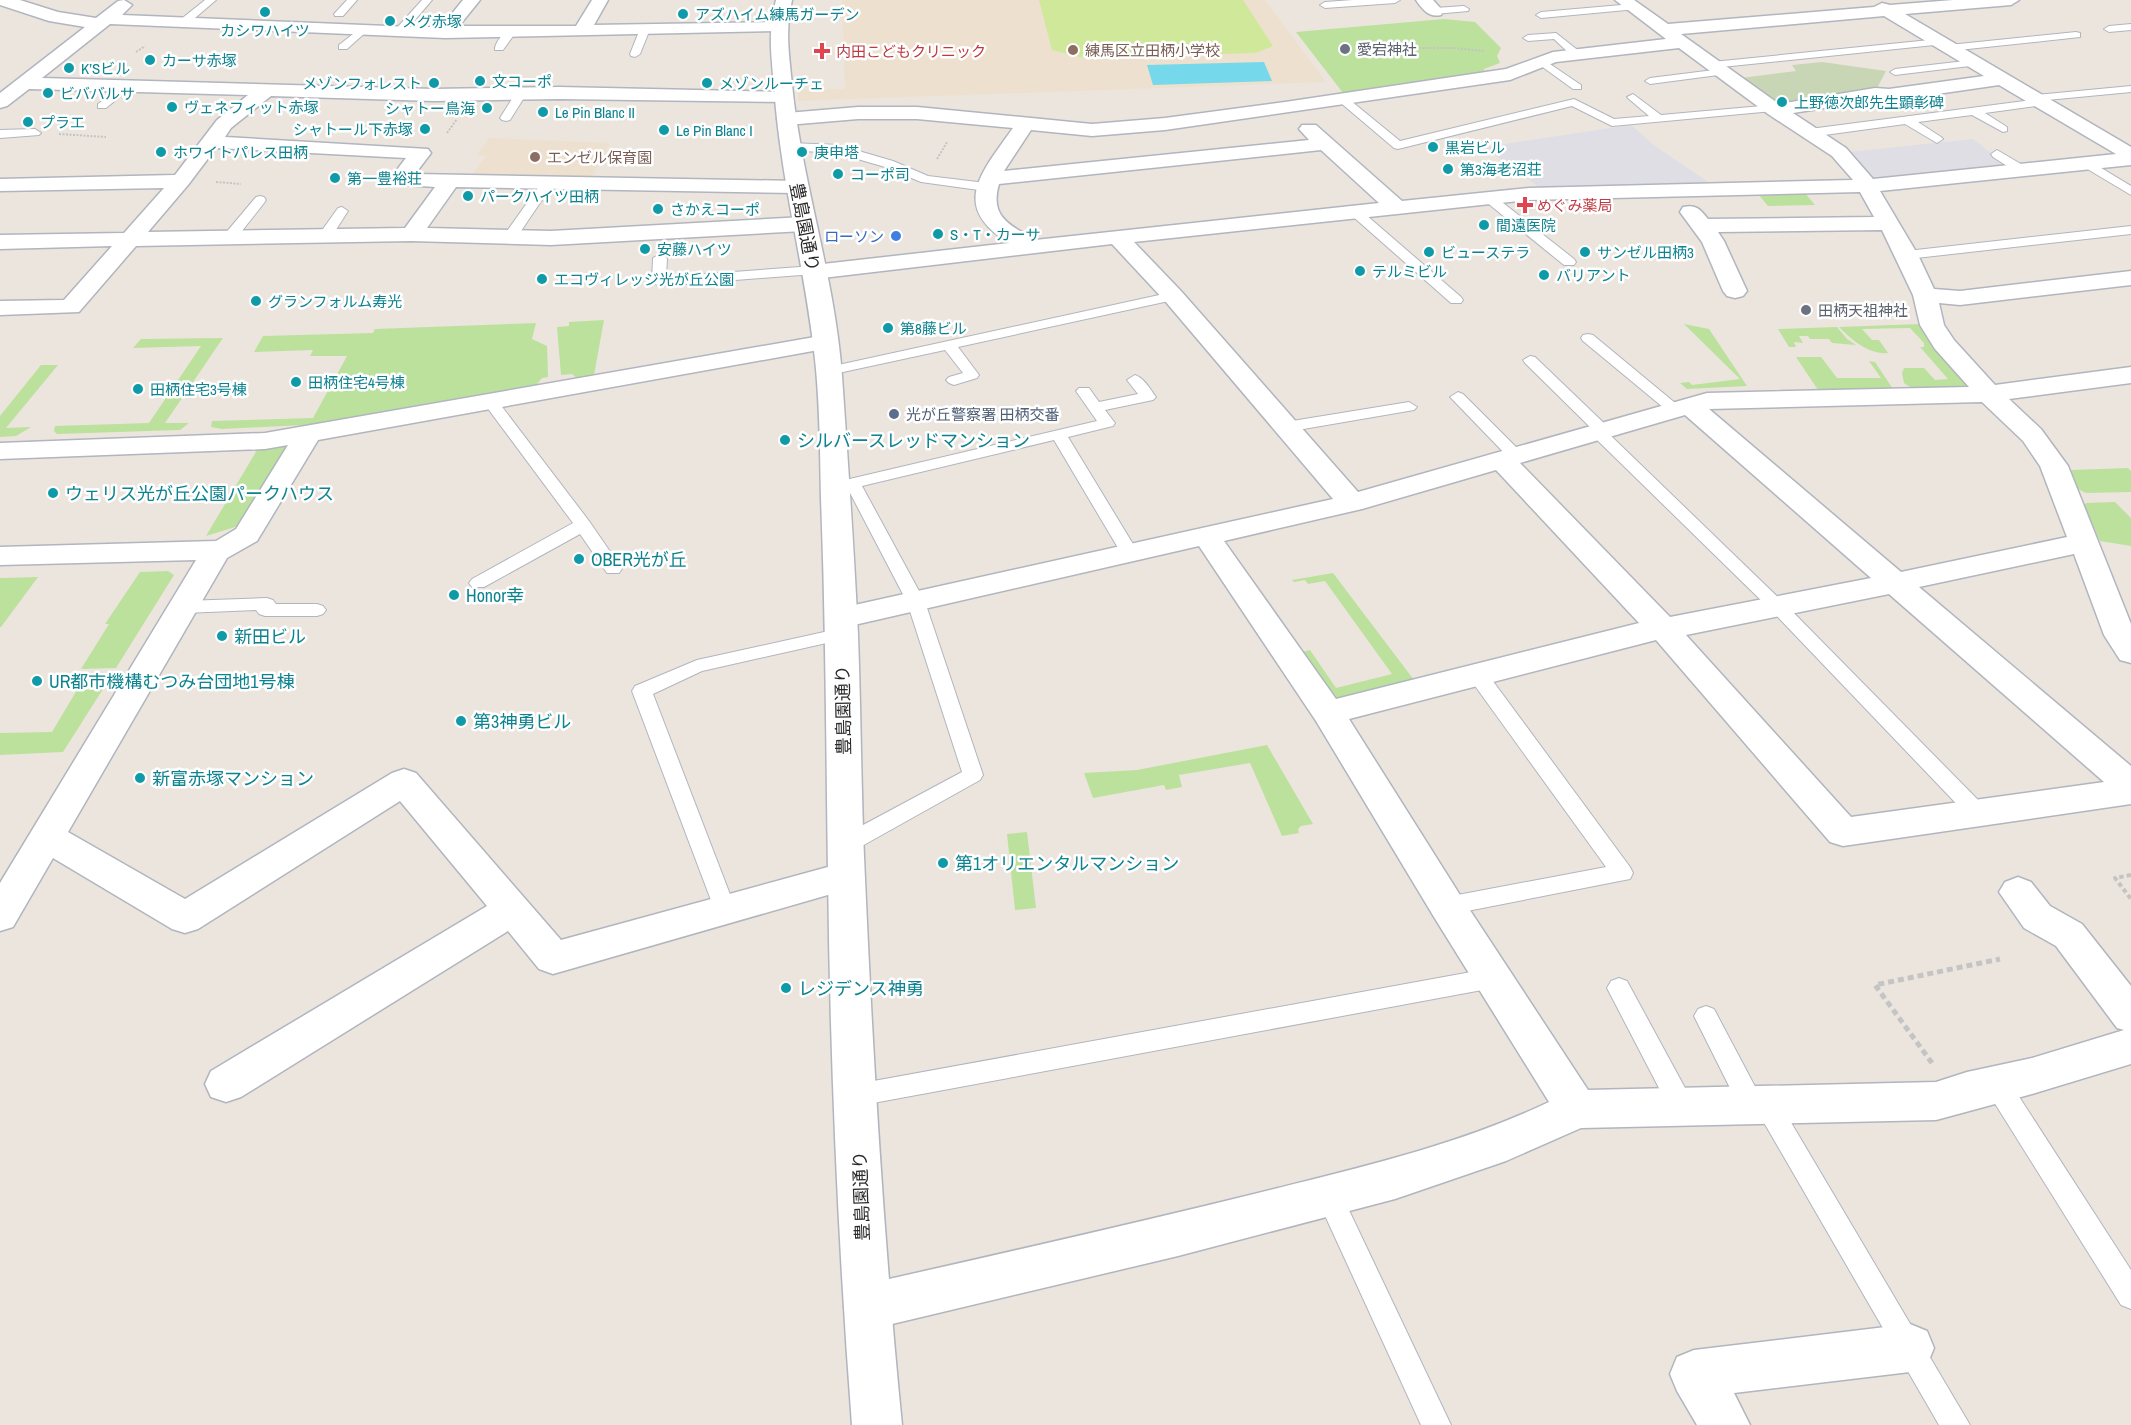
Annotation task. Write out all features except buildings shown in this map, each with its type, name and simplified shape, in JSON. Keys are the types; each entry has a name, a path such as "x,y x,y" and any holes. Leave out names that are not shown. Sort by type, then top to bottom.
{"street":[{"path":"3,0 55,17 103,21 184,22 445,33 645,29 781,13"},
{"path":"9,92 130,0"},
{"path":"445,33 472,0"},
{"path":"582,31 600,0"},
{"path":"1869,0 2040,100 2131,157"},
{"path":"9,92 128,85 268,88 434,96 521,93 787,121 858,113 916,114 1092,130 1129,119 1285,108 1509,74 1541,61 1672,36 1887,11 2011,0"},
{"path":"1628,3 1717,69 1839,152 1867,186 1907,255 1926,300 1932,325 1944,344 1989,394 2032,435 2048,457 2127,640"},
{"name":"豊島園通り","path":"781,13 787,121 797,187 814,271 844,486 842,626 845,861 867,1307 877,1425"},
{"path":"1774,109 2002,79"},
{"path":"0,308 70,307 181,182 224,124 268,88"},
{"path":"1285,108 1396,207"},
{"path":"1025,125 988,183 984,206 993,222 1030,246"},
{"path":"212,142 421,153 399,180 797,187"},
{"path":"988,183 1325,144"},
{"path":"814,271 1354,211 1529,194 1867,186 2088,164 2131,157"},
{"path":"411,234 450,181"},
{"path":"0,185 181,182"},
{"path":"1675,191 1713,241 1735,291"},
{"path":"1702,226 1813,223 1889,224"},
{"path":"0,242 411,234 550,238 804,224"},
{"path":"1117,237 1173,296 1352,503"},
{"path":"1926,300 2131,278"},
{"path":"0,451 254,441 307,435 491,402 827,356"},
{"path":"842,626 916,602 1352,503 1707,401 1989,394 2131,375"},
{"path":"1683,408 1898,583 2131,786"},
{"path":"0,556 222,550 248,535 307,435"},
{"path":"1509,458 1843,832 2131,792"},
{"path":"1207,537 1328,712 1447,906 1577,1109"},
{"path":"1328,712 1635,634 1898,583 2084,543"},
{"path":"0,916 217,550"},
{"path":"48,837 185,918 404,782 553,958 725,910 845,861"},
{"path":"2018,892 2037,917 2069,935 2131,1016"},
{"path":"226,1084 513,910"},
{"path":"867,1307 1130,1247 1448,1164 1549,1124 1577,1109 1936,1101 1958,1097 1966,1091 1998,1086 2131,1046"},
{"path":"1725,1425 1694,1374 1910,1348"}],"lane":[{"path":"184,22 211,0"},
{"path":"339,14 352,0"},
{"path":"399,32 427,0"},
{"path":"1323,2 1395,0"},
{"path":"1323,2 1334,16"},
{"path":"1541,15 1628,3"},
{"path":"1430,6 1464,9"},
{"path":"2109,29 2131,27"},
{"path":"635,54 645,29"},
{"path":"343,47 362,30"},
{"path":"500,48 511,32"},
{"path":"1650,81 1789,56 2076,35"},
{"path":"1528,38 1556,36 1576,54"},
{"path":"2038,39 2053,47"},
{"path":"1541,61 1577,87"},
{"path":"1895,72 1974,63"},
{"path":"102,106 128,85"},
{"path":"1810,133 2131,89"},
{"path":"506,118 521,93"},
{"path":"1633,97 1659,119"},
{"path":"1341,98 1398,145 1574,102 1612,123 1774,109"},
{"path":"1974,111 2003,129"},
{"path":"1907,120 1937,139"},
{"path":"787,121 838,149 889,164 925,179 988,183"},
{"path":"0,134 35,133"},
{"path":"1996,154 2022,171"},
{"path":"2088,164 2131,192"},
{"path":"510,237 548,182"},
{"path":"1489,198 1569,262"},
{"path":"230,238 260,200"},
{"path":"325,236 342,211"},
{"path":"1354,211 1456,300"},
{"path":"1907,255 2131,230"},
{"path":"660,258 659,282 814,271"},
{"path":"827,356 949,345 1173,296"},
{"path":"1588,338 1683,408"},
{"path":"949,345 972,375 954,380"},
{"path":"1530,360 1778,607 1978,813"},
{"path":"1095,407 1148,397 1135,380"},
{"path":"845,861 973,775 916,602 844,486 1107,423 1084,392"},
{"path":"1458,397 1509,458"},
{"path":"491,402 613,568"},
{"path":"1286,427 1409,407"},
{"path":"1058,434 1130,554"},
{"path":"478,583 583,525"},
{"path":"183,607 267,604 265,610 318,610"},
{"path":"725,910 642,691 698,666 842,626"},
{"path":"1447,906 1622,873 1477,674"},
{"path":"857,1095 1493,978"},
{"path":"1619,988 1682,1107"},
{"path":"1706,1016 1955,1425"},
{"path":"1998,1086 2131,1295"},
{"path":"1329,1196 1436,1425"}],"path":[{"path":"1370,48 1454,48 1487,51"},
{"path":"35,133 106,136"},
{"path":"1825,308 1926,300"},
{"path":"2131,875 2115,878 2131,899"},
{"path":"1958,1097 1875,985 2000,959"}],"shaded area":[{"name":"練馬区立田柄小学校","path":"842,0 1265,0 1326,82 798,101 798,90 845,89"},
{"path":"1631,125 1655,146 1711,184 1540,188 1484,147"},
{"path":"489,138 610,143 590,180 469,178 486,156 476,155"},
{"path":"1973,139 2003,163 2001,167 1881,180 1872,177 1849,152"}],"green space":[{"path":"1039,0 1243,0 1273,46 1255,53 1084,58 1052,50"},
{"path":"1444,19 1475,22 1501,48 1497,56 1500,63 1484,69 1485,73 1343,93 1296,32"},
{"path":"1822,62 1886,71 1876,90 1790,103 1785,100 1773,101 1741,78 1796,71 1792,65"},
{"path":"1805,193 1815,205 1768,206 1758,194"},
{"path":"604,320 594,375 578,379 572,374 561,375 557,327 569,326 569,322"},
{"path":"536,323 532,339 547,346 548,377 542,378 535,387 325,424 222,429 211,427 212,421 313,418 347,356 310,356 313,350 254,352 263,336 373,333 375,329"},
{"path":"1684,324 1709,329 1747,386 1687,389 1680,383 1689,382 1692,385 1740,379"},
{"path":"1920,324 1970,388 1913,389 1904,383 1902,373 1904,368 1924,368 1935,380 1948,379 1920,347 1924,347 1924,343 1910,328 1862,329 1872,340 1879,340 1888,353 1881,353 1861,346 1839,327"},
{"path":"1837,327 1847,339 1856,345 1799,336 1803,343 1794,342 1796,347 1789,347 1778,329"},
{"path":"223,338 165,423 189,423 180,430 57,434 54,431 55,426 149,423 201,346 133,348 141,339"},
{"path":"1796,357 1821,357 1837,378 1881,378 1869,361 1875,362 1893,389 1818,390"},
{"path":"41,365 58,365 6,428 31,427 16,436 0,437 0,416"},
{"path":"294,444 248,523 206,536 260,445"},
{"path":"2128,468 2131,471 2131,492 2086,493 2078,489 2071,470"},
{"path":"2115,502 2131,518 2131,546 2100,541 2084,506 2086,503"},
{"path":"168,571 174,575 116,668 81,669 109,624 105,624 140,572"},
{"path":"1333,573 1414,680 1338,702 1297,653 1310,650 1336,688 1392,674 1325,581 1308,584 1305,580 1294,582 1292,580"},
{"path":"38,577 1,627 0,627 0,578"},
{"path":"103,689 63,752 0,755 0,733 52,732 77,690"},
{"path":"1267,745 1313,824 1301,826 1298,829 1299,833 1282,836 1250,763 1179,775 1182,787 1166,790 1164,785 1093,798 1084,773 1137,770"},
{"path":"1027,832 1036,908 1015,910 1007,834"}],"water":[{"path":"1264,62 1272,81 1153,85 1147,65"}],"place":[{"name":"カシワハイツ","path":"265,12"},
{"name":"アズハイム練馬ガーデン","path":"683,14"},
{"name":"メグ赤塚","path":"390,21"},
{"name":"愛宕神社","path":"1345,49"},
{"name":"練馬区立田柄小学校","path":"1073,50"},
{"name":"内田こどもクリニック","path":"822,51"},
{"name":"カーサ赤塚","path":"150,60"},
{"name":"K’Sビル","path":"69,68"},
{"name":"文コーポ","path":"480,81"},
{"name":"メゾンフォレスト","path":"434,83"},
{"name":"メゾンルーチェ","path":"707,83"},
{"name":"ビババルサ","path":"48,93"},
{"name":"上野徳次郎先生顕彰碑","path":"1782,102"},
{"name":"ヴェネフィット赤塚","path":"172,107"},
{"name":"シャトー鳥海","path":"487,108"},
{"name":"Le Pin Blanc II","path":"543,112"},
{"name":"プラエ","path":"28,122"},
{"name":"シャトール下赤塚","path":"425,129"},
{"name":"Le Pin Blanc I","path":"664,130"},
{"name":"黒岩ビル","path":"1433,147"},
{"name":"ホワイトパレス田柄","path":"161,152"},
{"name":"庚申塔","path":"802,152"},
{"name":"エンゼル保育園","path":"535,157"},
{"name":"第3海老沼荘","path":"1448,169"},
{"name":"コーポ司","path":"838,174"},
{"name":"第一豊裕荘","path":"335,178"},
{"name":"パークハイツ田柄","path":"468,196"},
{"name":"めぐみ薬局","path":"1525,205"},
{"name":"さかえコーポ","path":"658,209"},
{"name":"間遠医院","path":"1484,225"},
{"name":"S・T・カーサ","path":"938,234"},
{"name":"ローソン","path":"896,236"},
{"name":"安藤ハイツ","path":"645,249"},
{"name":"ビューステラ","path":"1429,252"},
{"name":"サンゼル田柄3","path":"1585,252"},
{"name":"テルミビル","path":"1360,271"},
{"name":"バリアント","path":"1544,275"},
{"name":"エコヴィレッジ光が丘公園","path":"542,279"},
{"name":"グランフォルム寿光","path":"256,301"},
{"name":"田柄天祖神社","path":"1806,310"},
{"name":"第8藤ビル","path":"888,328"},
{"name":"田柄住宅4号棟","path":"296,382"},
{"name":"田柄住宅3号棟","path":"138,389"},
{"name":"光が丘警察署 田柄交番","path":"894,414"},
{"name":"シルバースレッドマンション","path":"785,440"},
{"name":"ウェリス光が丘公園パークハウス","path":"53,493"},
{"name":"OBER光が丘","path":"579,559"},
{"name":"Honor幸","path":"454,595"},
{"name":"新田ビル","path":"222,636"},
{"name":"UR都市機構むつみ台団地1号棟","path":"37,681"},
{"name":"第3神勇ビル","path":"461,721"},
{"name":"新富赤塚マンション","path":"140,778"},
{"name":"第1オリエンタルマンション","path":"943,863"},
{"name":"レジデンス神勇","path":"786,988"}]}
